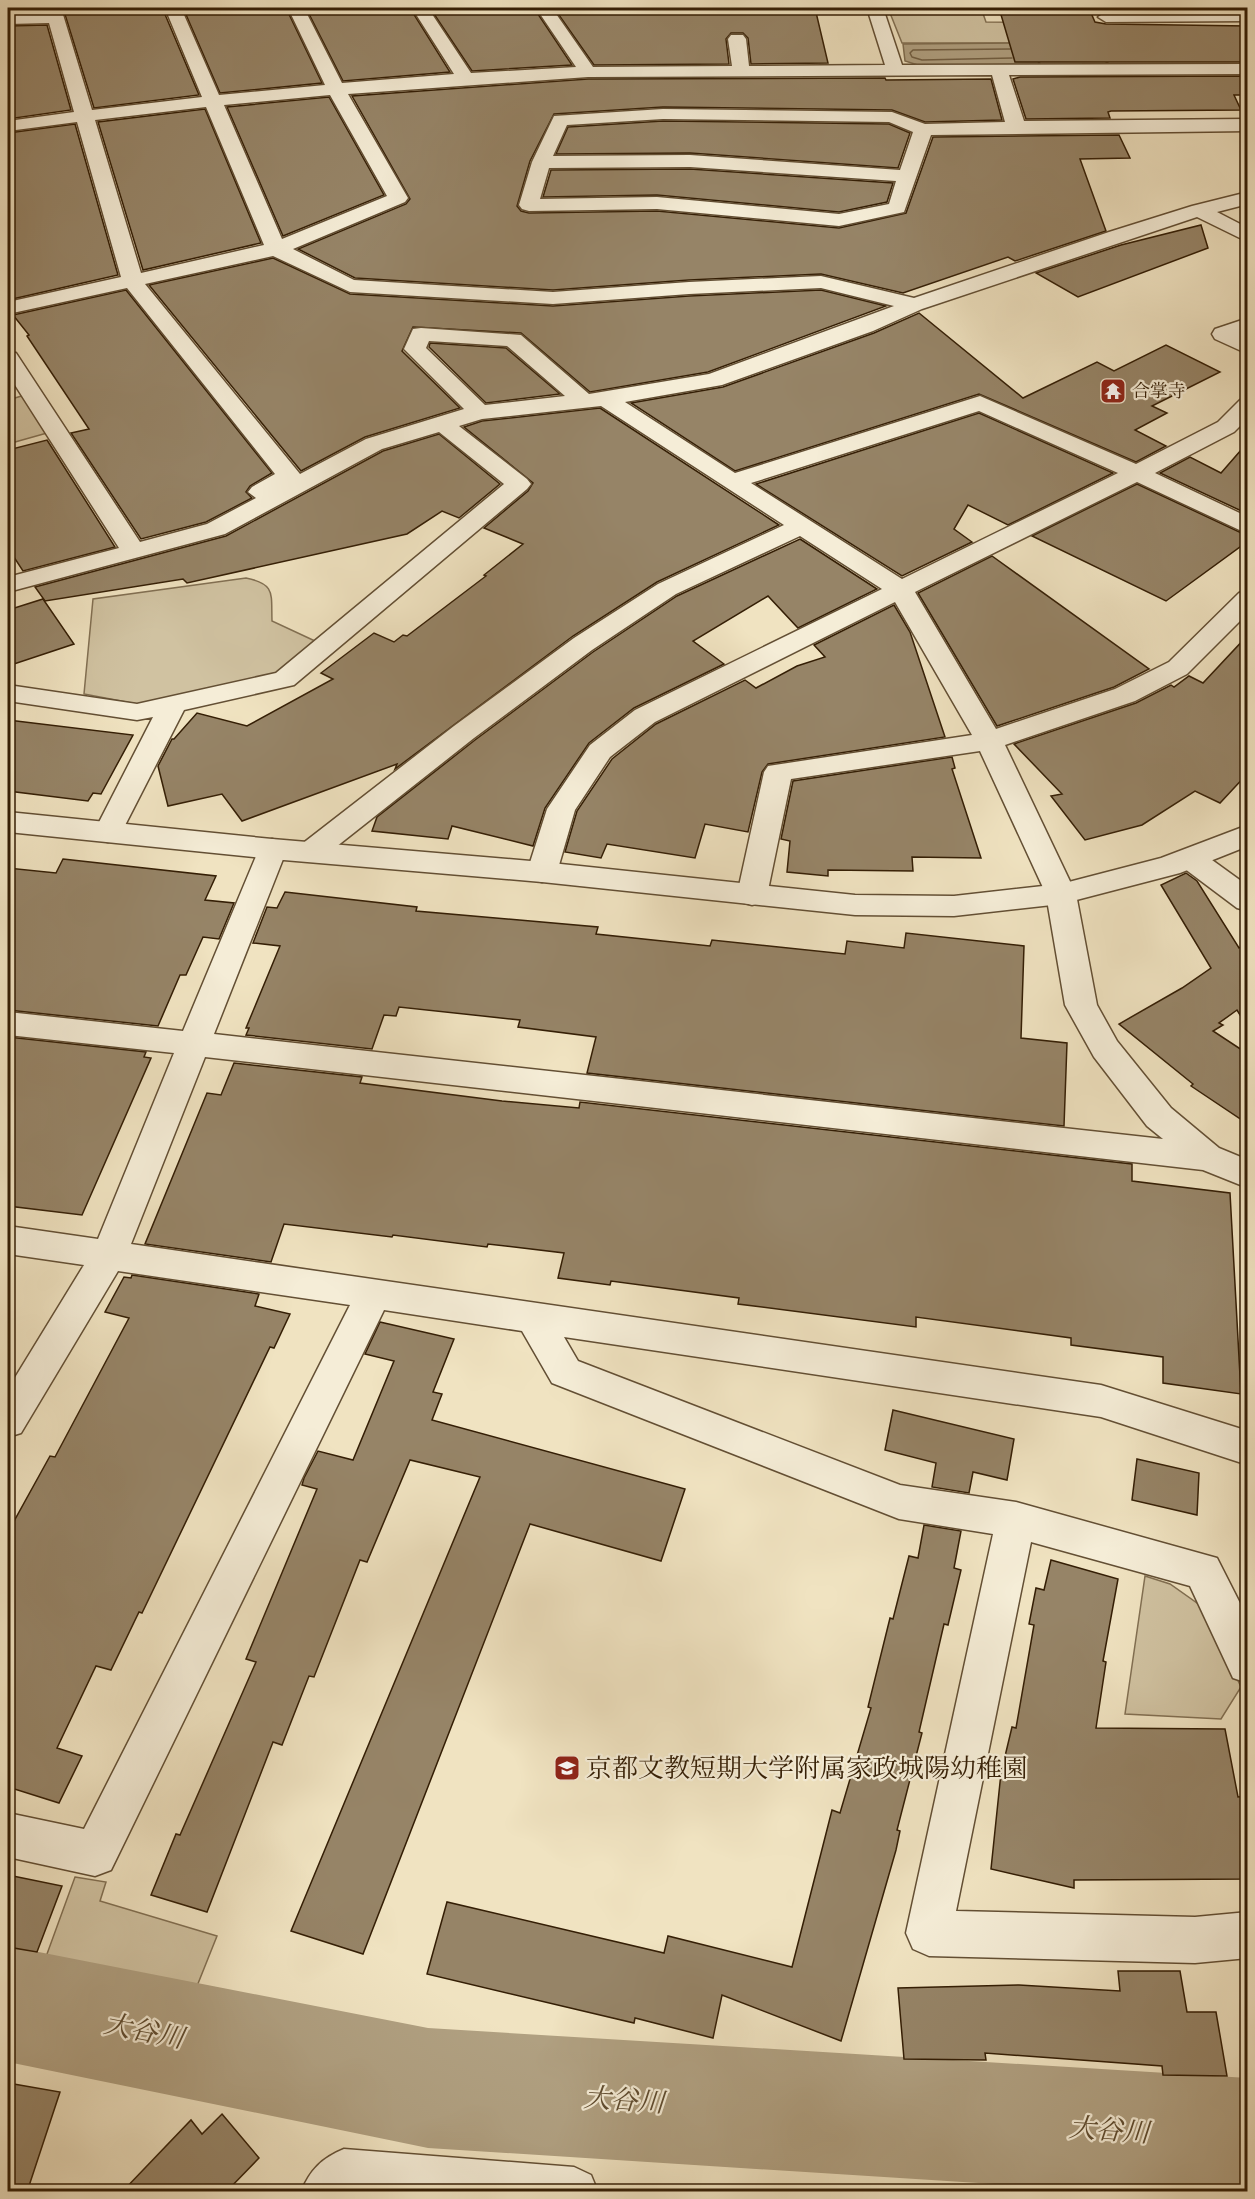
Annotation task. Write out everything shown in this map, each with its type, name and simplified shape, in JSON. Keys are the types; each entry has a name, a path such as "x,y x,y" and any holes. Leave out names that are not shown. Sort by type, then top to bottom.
{"street":[{"path":"173,8 276,249 350,286 553,298 689,288 821,282 915,305"},
{"path":"8,308 276,249 398,198 336,90 296,8"},
{"path":"420,8 466,79"},
{"path":"544,8 588,72"},
{"path":"875,8 895,70"},
{"path":"1128,69 1104,12 1248,16"},
{"path":"8,19 55,13 133,282 289,476 164,543"},
{"path":"736,39 741,71"},
{"path":"8,126 212,101 466,79 588,72 1248,69"},
{"path":"999,70 1016,128"},
{"path":"659,71 663,114"},
{"path":"923,130 897,208 839,220 657,203 529,206 541,162 560,120 663,114 892,117 923,130 1248,125"},
{"path":"541,162 690,161 908,176"},
{"path":"8,585 216,529 374,444 480,412 594,400 714,380 865,326 915,305 1199,210 1247,199"},
{"path":"1199,210 1248,236"},
{"path":"1248,324 1223,334 1248,348"},
{"path":"480,412 415,350 421,334 513,340 594,400 623,413 733,481 901,590 989,741 1061,894 1081,1005 1106,1049 1160,1117 1207,1157 1248,1175"},
{"path":"8,337 17,352 8,353"},
{"path":"8,358 134,552"},
{"path":"733,481 980,403 1137,473 1248,527"},
{"path":"542,872 561,809 600,751 645,716 1137,473 1226,427 1248,405"},
{"path":"8,693 136,712 285,679 519,484 442,424"},
{"path":"312,851 464,732 583,644 667,589 801,526"},
{"path":"752,894 778,772 989,741 1125,695 1178,668 1248,598"},
{"path":"108,832 173,704"},
{"path":"8,822 272,849 542,872 855,905 954,906 1061,894 1191,859 1248,835"},
{"path":"8,1422 109,1255 272,849"},
{"path":"1191,859 1248,901"},
{"path":"8,1023 1207,1157"},
{"path":"8,1240 1101,1401 1248,1448"},
{"path":"8,1835 95,1854 374,1293"},
{"path":"532,1316 565,1372 899,1502 1016,1520 1203,1571 1248,1664"},
{"path":"1016,1520 929,1933 1195,1940 1248,1935"},
{"path":"325,2192 344,2174 574,2192"}],"shaded area":[{"path":"888,8 981,8 986,22 1098,23 1113,59 1103,65 1040,64 1033,43 902,43"},
{"path":"25,395 47,433 8,444 8,400"},
{"path":"246,578 263,583 267,587 271,597 272,621 315,641 277,673 137,704 84,694 93,599"},
{"path":"1145,1576 1170,1584 1204,1608 1241,1687 1221,1719 1125,1714"},
{"path":"75,1877 106,1882 100,1901 217,1936 187,2011 39,1976"}],"water":[{"path":"1033,43 1039,64 921,66 905,61 903,44"}],"building":[{"path":"63,8 150,8 152,14 164,12 199,95 94,108"},
{"path":"286,8 322,83 220,93 184,10"},
{"path":"306,8 410,8 450,72 343,81"},
{"path":"430,8 534,8 572,65 472,71"},
{"path":"554,8 815,8 828,63 751,64 748,38 743,33 731,33 726,39 729,64 594,65"},
{"path":"999,8 1083,8 1085,13 1091,13 1095,22 1106,24 1248,26 1248,62 1015,62"},
{"path":"47,25 71,110 8,119 8,26"},
{"path":"1248,76 1248,95 1234,95 1241,110 1111,111 1108,112 1110,118 1026,119 1013,79 1020,77"},
{"path":"885,78 886,80 991,79 1002,120 925,122 892,110 663,107 554,114 530,161 517,206 521,211 529,213 657,211 839,228 906,213 933,137 1119,135 1130,158 1080,159 1106,231 1015,261 1008,257 903,293 821,274 689,280 553,290 355,278 298,249 406,204 410,199 352,96 588,79"},
{"path":"329,97 384,195 283,236 227,107"},
{"path":"205,109 261,243 143,270 98,122"},
{"path":"663,121 889,124 910,133 898,168 690,153 556,154 568,127"},
{"path":"75,124 118,275 8,300 8,133"},
{"path":"690,169 893,183 887,202 839,212 657,195 543,197 551,170"},
{"path":"1201,225 1208,248 1078,297 1036,273 1121,245"},
{"path":"273,258 350,294 553,306 689,296 821,290 886,306 708,372 590,392 521,333 413,327 402,351 460,408 365,437 301,471 149,285"},
{"path":"126,290 272,473 250,486 246,492 252,498 206,522 141,539 71,433 89,429 27,336 29,335 13,315"},
{"path":"919,313 1023,398 1097,362 1114,371 1166,345 1220,372 1152,406 1167,413 1135,430 1166,446 1136,462 979,394 735,471 631,403 723,387 874,333"},
{"path":"430,343 506,348 560,394 486,403 429,347"},
{"path":"600,408 779,525 657,582 573,636 395,769 397,764 242,821 222,794 168,806 158,766 172,739 197,713 247,726 333,679 321,673 374,633 394,642 403,635 407,636 486,576 484,575 523,544 484,528 528,491 533,483 464,427 482,421"},
{"path":"979,413 1113,473 1008,525 968,505 954,529 972,542 902,576 756,484"},
{"path":"439,434 500,484 459,518 442,511 407,534 187,583 183,579 45,601 35,587 226,536 383,451"},
{"path":"47,440 115,547 23,571 8,548 8,450"},
{"path":"1248,442 1248,514 1160,473 1190,457 1221,473"},
{"path":"1137,484 1248,536 1248,541 1166,601 1032,536"},
{"path":"800,539 877,589 798,628 768,596 693,641 724,664 634,708 589,743 545,808 533,846 452,826 448,839 372,831 377,817 593,652 677,596"},
{"path":"992,556 1149,669 1114,687 997,726 918,593"},
{"path":"43,599 74,644 8,666 8,610"},
{"path":"894,605 910,632 945,737 768,764 762,772 748,832 705,824 695,858 607,844 601,858 565,852 577,811 612,759 656,724 745,680 756,688 797,666 825,657 814,645"},
{"path":"1248,635 1248,773 1220,803 1195,791 1142,825 1085,840 1051,796 1062,794 1014,744 1136,703 1171,685 1174,687 1189,676 1203,683"},
{"path":"8,720 133,735 101,794 93,793 88,801 8,791"},
{"path":"952,757 955,768 952,769 981,858 912,857 913,871 828,870 828,876 787,872 790,841 781,839 793,781"},
{"path":"63,859 216,876 205,900 234,903 219,939 203,937 186,975 180,975 158,1026 8,1010 8,868 56,873"},
{"path":"1186,873 1197,881 1239,948 1248,942 1248,1028 1237,1010 1219,1023 1223,1025 1213,1031 1248,1054 1248,1124 1191,1086 1193,1084 1119,1024 1182,988 1211,968 1161,885"},
{"path":"285,892 417,907 416,911 598,927 596,934 710,946 712,940 845,954 847,941 904,948 906,933 1024,946 1021,1038 1067,1043 1064,1126 587,1073 596,1037 518,1027 520,1020 399,1007 396,1016 384,1015 372,1049 246,1035 249,1028 246,1028 280,946 253,943 267,907 277,908"},
{"path":"8,1037 146,1052 144,1057 151,1058 82,1215 8,1206"},
{"path":"234,1063 362,1077 360,1083 502,1101 579,1108 580,1102 1132,1164 1132,1181 1230,1193 1241,1394 1163,1383 1163,1357 1071,1345 1071,1338 916,1317 916,1327 738,1304 739,1298 611,1281 610,1285 558,1278 564,1253 488,1244 487,1247 284,1224 271,1262 145,1244 207,1093 221,1095"},
{"path":"132,1275 259,1294 255,1306 290,1314 274,1348 270,1347 142,1613 139,1612 111,1670 96,1666 57,1748 82,1756 59,1803 8,1787 8,1532 50,1456 55,1457 129,1318 105,1312 124,1277 131,1278"},
{"path":"380,1322 454,1339 433,1392 442,1394 432,1420 685,1489 661,1561 530,1524 363,1954 291,1931 480,1477 410,1460 367,1562 360,1560 314,1677 309,1676 282,1745 273,1742 207,1912 151,1895 176,1834 180,1835 256,1662 246,1659 317,1489 302,1485 304,1478 318,1451 353,1460 394,1361 365,1354"},
{"path":"893,1410 1014,1439 1007,1480 973,1472 969,1493 932,1487 936,1463 885,1450"},
{"path":"1137,1459 1199,1473 1197,1515 1132,1500"},
{"path":"924,1525 961,1531 954,1568 961,1570 948,1625 944,1624 919,1732 922,1733 897,1830 900,1831 896,1850 841,2041 722,1995 713,2038 635,2018 634,2023 427,1974 447,1902 664,1953 668,1936 792,1967 832,1810 840,1813 871,1708 868,1707 890,1618 893,1619 909,1556 918,1558"},
{"path":"1051,1560 1118,1579 1103,1661 1106,1662 1096,1728 1225,1729 1238,1797 1248,1796 1248,1879 1074,1880 1074,1888 991,1869 1001,1773 1012,1727 1016,1728 1034,1625 1029,1624 1036,1588 1044,1590"},
{"path":"8,1875 62,1886 37,1952 8,1947"},
{"path":"1118,1971 1180,1971 1187,2012 1216,2012 1227,2076 1163,2075 1162,2066 985,2053 986,2060 904,2059 898,1988 1019,1985 1120,1991"},
{"path":"8,2083 60,2092 27,2192 8,2192"},
{"path":"222,2114 259,2158 226,2192 122,2192 191,2120 202,2134"}],"waterway":[{"name":"大谷川","path":"8,2004 428,2088 1248,2139"}],"place":[{"name":"合掌寺","path":"1113,391"},
{"name":"京都文教短期大学附属家政城陽幼稚園","path":"567,1768"}]}
